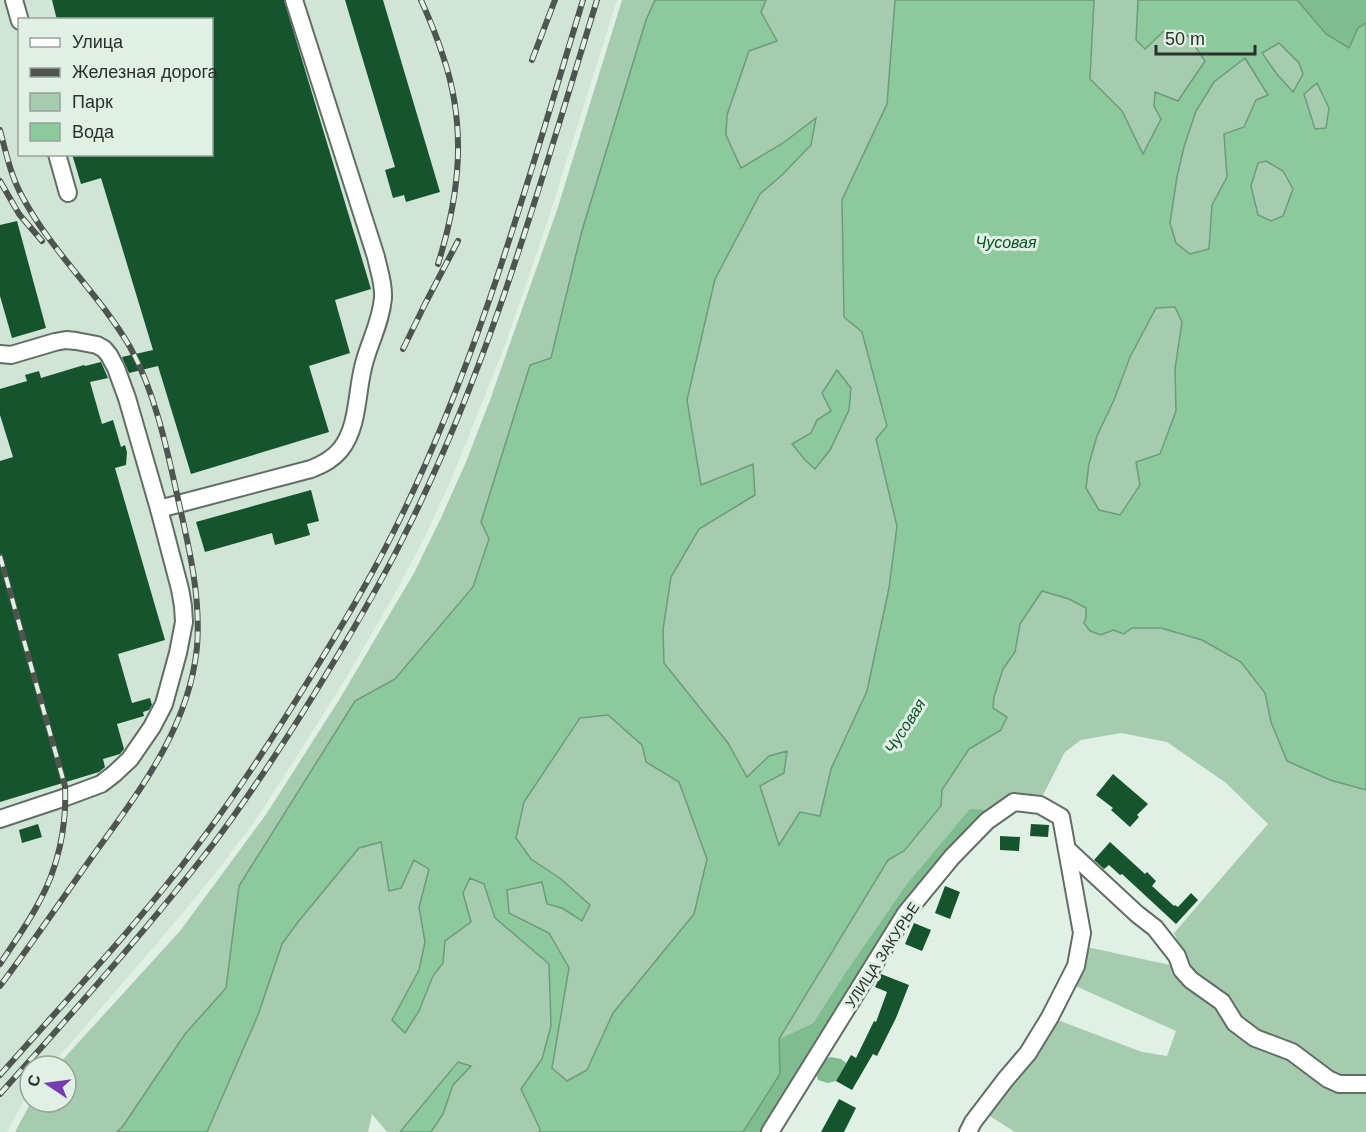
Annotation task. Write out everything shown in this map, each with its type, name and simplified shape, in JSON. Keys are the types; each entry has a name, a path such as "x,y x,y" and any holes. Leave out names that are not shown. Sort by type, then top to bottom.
{"street":[{"path":"14,0 19,18"},
{"path":"159,510 300,472 329,461 343,448 351,428 365,359 380,320 383,284 376,257 294,0"},
{"path":"58,156 68,193"},
{"path":"0,354 10,356 66,340 87,342 104,349 116,368 127,398 180,589 184,622 164,704 153,727 130,759 100,784 0,819"},
{"name":"УЛИЦА ЗАКУРЬЕ","path":"770,1132 906,913 952,857 987,820 1014,802 1040,805 1061,817 1082,933 1076,966 1050,1017 1028,1053 973,1122 968,1132"},
{"path":"1068,850 1155,928 1177,956 1182,970 1191,980 1222,1002 1235,1023 1255,1038 1292,1053 1328,1079 1339,1084 1360,1084"}],"shaded area":[{"path":"0,0 617,0 547,223 504,348 452,478 398,588 349,673 297,756 255,821 214,875 61,1054 18,1054 18,1111 7,1132 0,1132"},
{"path":"1297,0 1366,0 1366,23 1358,28 1350,48 1326,34"},
{"path":"970,809 985,810 988,816 965,838 765,1132 743,1132 780,1074 779,1039 813,1023 907,884"},
{"path":"831,1057 841,1059 846,1063 836,1081 828,1083 818,1080 816,1072 822,1060"}],"green space":[{"path":"622,0 655,0 646,20 581,234 551,358 530,365 481,522 489,539 473,587 395,679 355,701 239,886 226,988 185,1034 123,1126 117,1132 15,1132 25,1114 78,1114 78,1054 68,1054 180,931 267,813 339,700 414,573 466,462 557,210"},
{"path":"766,0 895,0 887,104 842,200 862,331 887,426 876,439 897,526 889,588 867,691 831,769 820,816 779,846 760,786 787,751 769,756 747,777 728,743 664,663 663,630 671,577 699,529 721,515 752,465 701,485 687,400 715,278 760,194 782,175 816,119 784,143 741,168 726,135 727,115","holes":["831,411 806,461 793,445 811,432"]},
{"path":"1094,0 1138,0 1136,40 1145,49 1164,31 1188,36 1205,61 1178,101 1155,93 1154,106 1161,119 1143,154 1122,111 1090,79"},
{"path":"1279,43 1299,63 1303,74 1293,92 1262,53"},
{"path":"1245,57 1268,95 1256,100 1244,127 1224,134 1227,177 1212,205 1209,249 1190,254 1176,243 1170,223 1184,147 1196,111 1214,82"},
{"path":"1317,83 1329,108 1326,128 1315,129 1304,94"},
{"path":"1266,161 1283,171 1293,189 1283,217 1271,221 1258,215 1251,186 1258,163"},
{"path":"1175,307 1183,322 1175,369 1176,411 1160,454 1119,515 1099,510 1086,488 1089,464 1097,436 1114,400 1130,357 1156,308"},
{"path":"1042,591 1069,599 1086,608 1084,623 1090,631 1101,635 1113,630 1161,628 1202,640 1241,662 1265,693 1271,722 1330,780 1366,790 1366,1132 1015,1132 985,1113 1055,1019 1142,1052 1167,1056 1176,1031 1071,984 1087,947 1170,965 1183,953 1174,933 1268,824 1226,783 1167,742 1121,733 1081,740 1065,752 1041,799 1015,797 842,978 813,1023 779,1039 888,860 904,851 941,807 942,791 969,749 1001,730 993,708 994,697 1003,669 1015,652 1020,624"},
{"path":"608,714 642,745 646,762 679,782 707,859 694,914 613,1013 587,1070 567,1081 552,1069 569,968 549,933 509,913 507,890 543,882 547,904 562,908 582,921 590,905 561,879 531,859 516,838 524,802 581,718"},
{"path":"381,842 401,887 414,860 429,869 419,907 425,942 419,970 392,1020 419,1011 433,976 442,963 445,941 470,922 463,893 469,878 484,884 495,919 549,964 551,1026 542,1059 521,1090 539,1132 431,1132 443,1114 453,1085 470,1067 458,1062 400,1132 387,1132 372,1114 368,1132 207,1132 258,1015 282,944 359,848"}],"water":[{"name":"Чусовая","path":"655,0 766,0 761,12 777,41 749,51 727,115 726,135 741,168 783,143 816,118 811,145 760,194 715,279 687,400 701,485 753,464 755,495 699,529 671,577 663,630 664,663 728,743 747,777 769,756 787,751 784,773 760,786 779,845 800,812 820,816 831,769 867,691 889,588 897,526 876,439 887,426 862,332 844,317 842,200 887,104 895,0 1094,0 1090,79 1122,111 1143,154 1161,119 1154,106 1155,92 1178,101 1205,61 1188,36 1164,31 1145,49 1136,40 1138,0 1297,0 1326,34 1349,48 1358,28 1366,23 1366,790 1330,780 1287,761 1271,722 1265,693 1241,662 1202,640 1161,628 1132,628 1124,634 1113,630 1101,635 1090,631 1084,623 1086,608 1069,599 1042,591 1020,624 1015,652 1003,669 994,697 993,708 1007,717 1001,730 969,749 942,790 941,806 904,851 888,860 779,1039 780,1074 743,1132 539,1132 540,1129 521,1089 542,1059 551,1026 549,964 495,918 484,884 470,878 463,893 471,922 445,941 443,963 433,976 419,1011 405,1033 392,1020 419,970 425,942 419,907 429,869 414,860 401,888 389,891 381,842 359,848 282,944 258,1015 207,1132 117,1132 185,1034 226,988 239,886 355,701 395,679 473,587 489,539 481,522 530,365 551,358 581,234 646,20","holes":["1279,43 1299,63 1303,74 1293,92 1262,53","1245,58 1268,95 1256,100 1244,127 1224,134 1227,177 1212,205 1209,249 1190,254 1176,243 1170,223 1177,177 1196,111 1214,82","1317,83 1329,108 1326,128 1315,129 1304,94","1266,161 1283,171 1293,189 1283,216 1271,221 1258,215 1251,186 1258,163","1175,307 1182,322 1175,369 1176,411 1160,454 1136,462 1140,485 1120,515 1099,510 1086,488 1089,464 1097,436 1114,400 1130,357 1156,308","608,715 642,745 646,762 679,782 707,859 694,914 613,1013 587,1070 567,1081 552,1068 569,968 549,933 509,913 507,890 542,882 547,904 562,908 582,921 590,905 561,879 531,859 516,838 524,802 580,718"]},
{"path":"837,370 851,388 849,410 830,450 815,469 792,444 811,433 817,420 831,411 822,393"},
{"path":"458,1062 471,1066 453,1085 443,1114 431,1132 400,1132"}],"building":[{"path":"52,0 284,0 371,289 335,300 350,353 309,366 329,432 191,474 158,366 129,373 122,357 153,350 101,178 81,184 73,156 213,156 213,18 56,18"},
{"path":"345,0 383,0 440,192 406,202 404,195 393,198 385,170 395,167"},
{"path":"17,221 46,328 12,338 0,296 0,225"},
{"path":"101,362 108,378 90,382 102,424 113,420 121,447 125,445 126,465 115,468 165,640 118,654 132,703 150,698 152,705 149,710 143,712 144,716 117,724 124,749 120,754 103,759 105,767 99,772 0,802 0,461 13,457 0,415 0,389 27,381 25,375 39,371 41,378"},
{"path":"311,490 319,521 307,524 310,535 275,545 272,533 205,552 196,522"},
{"path":"1113,774 1148,804 1137,815 1139,817 1130,827 1111,810 1113,808 1096,795"},
{"path":"38,824 42,837 22,843 19,830"},
{"path":"1031,824 1049,825 1048,837 1030,836"},
{"path":"1000,836 1020,837 1019,851 1000,850"},
{"path":"1110,842 1156,881 1152,886 1174,906 1178,907 1191,893 1198,900 1176,924 1122,874 1120,875 1109,865 1104,869 1094,860"},
{"path":"945,886 960,892 950,919 935,913"},
{"path":"914,923 931,930 922,951 905,944"},
{"path":"881,974 909,985 877,1056 873,1054 852,1090 836,1081 851,1055 856,1058 874,1021 876,1022 887,992 875,987"},
{"path":"839,1099 856,1108 844,1132 821,1132"}],"railway":[{"path":"421,0 451,82 458,134 456,186 446,238 438,264"},
{"path":"532,60 555,0"},
{"path":"0,1075 92,973 180,868 216,821 298,698 374,569 423,469 476,338 521,203 583,0"},
{"path":"0,1094 136,939 214,843 253,789 301,715 383,577 435,472 488,339 534,204 597,0"},
{"path":"0,130 12,173 23,198 48,237 118,328 139,364 165,441 193,572 198,628 192,678 183,707 157,762 123,814 0,986"},
{"path":"0,181 19,214 42,241"},
{"path":"403,349 458,241"},
{"path":"0,556 65,786 63,832 51,876 34,912 0,964"}]}
